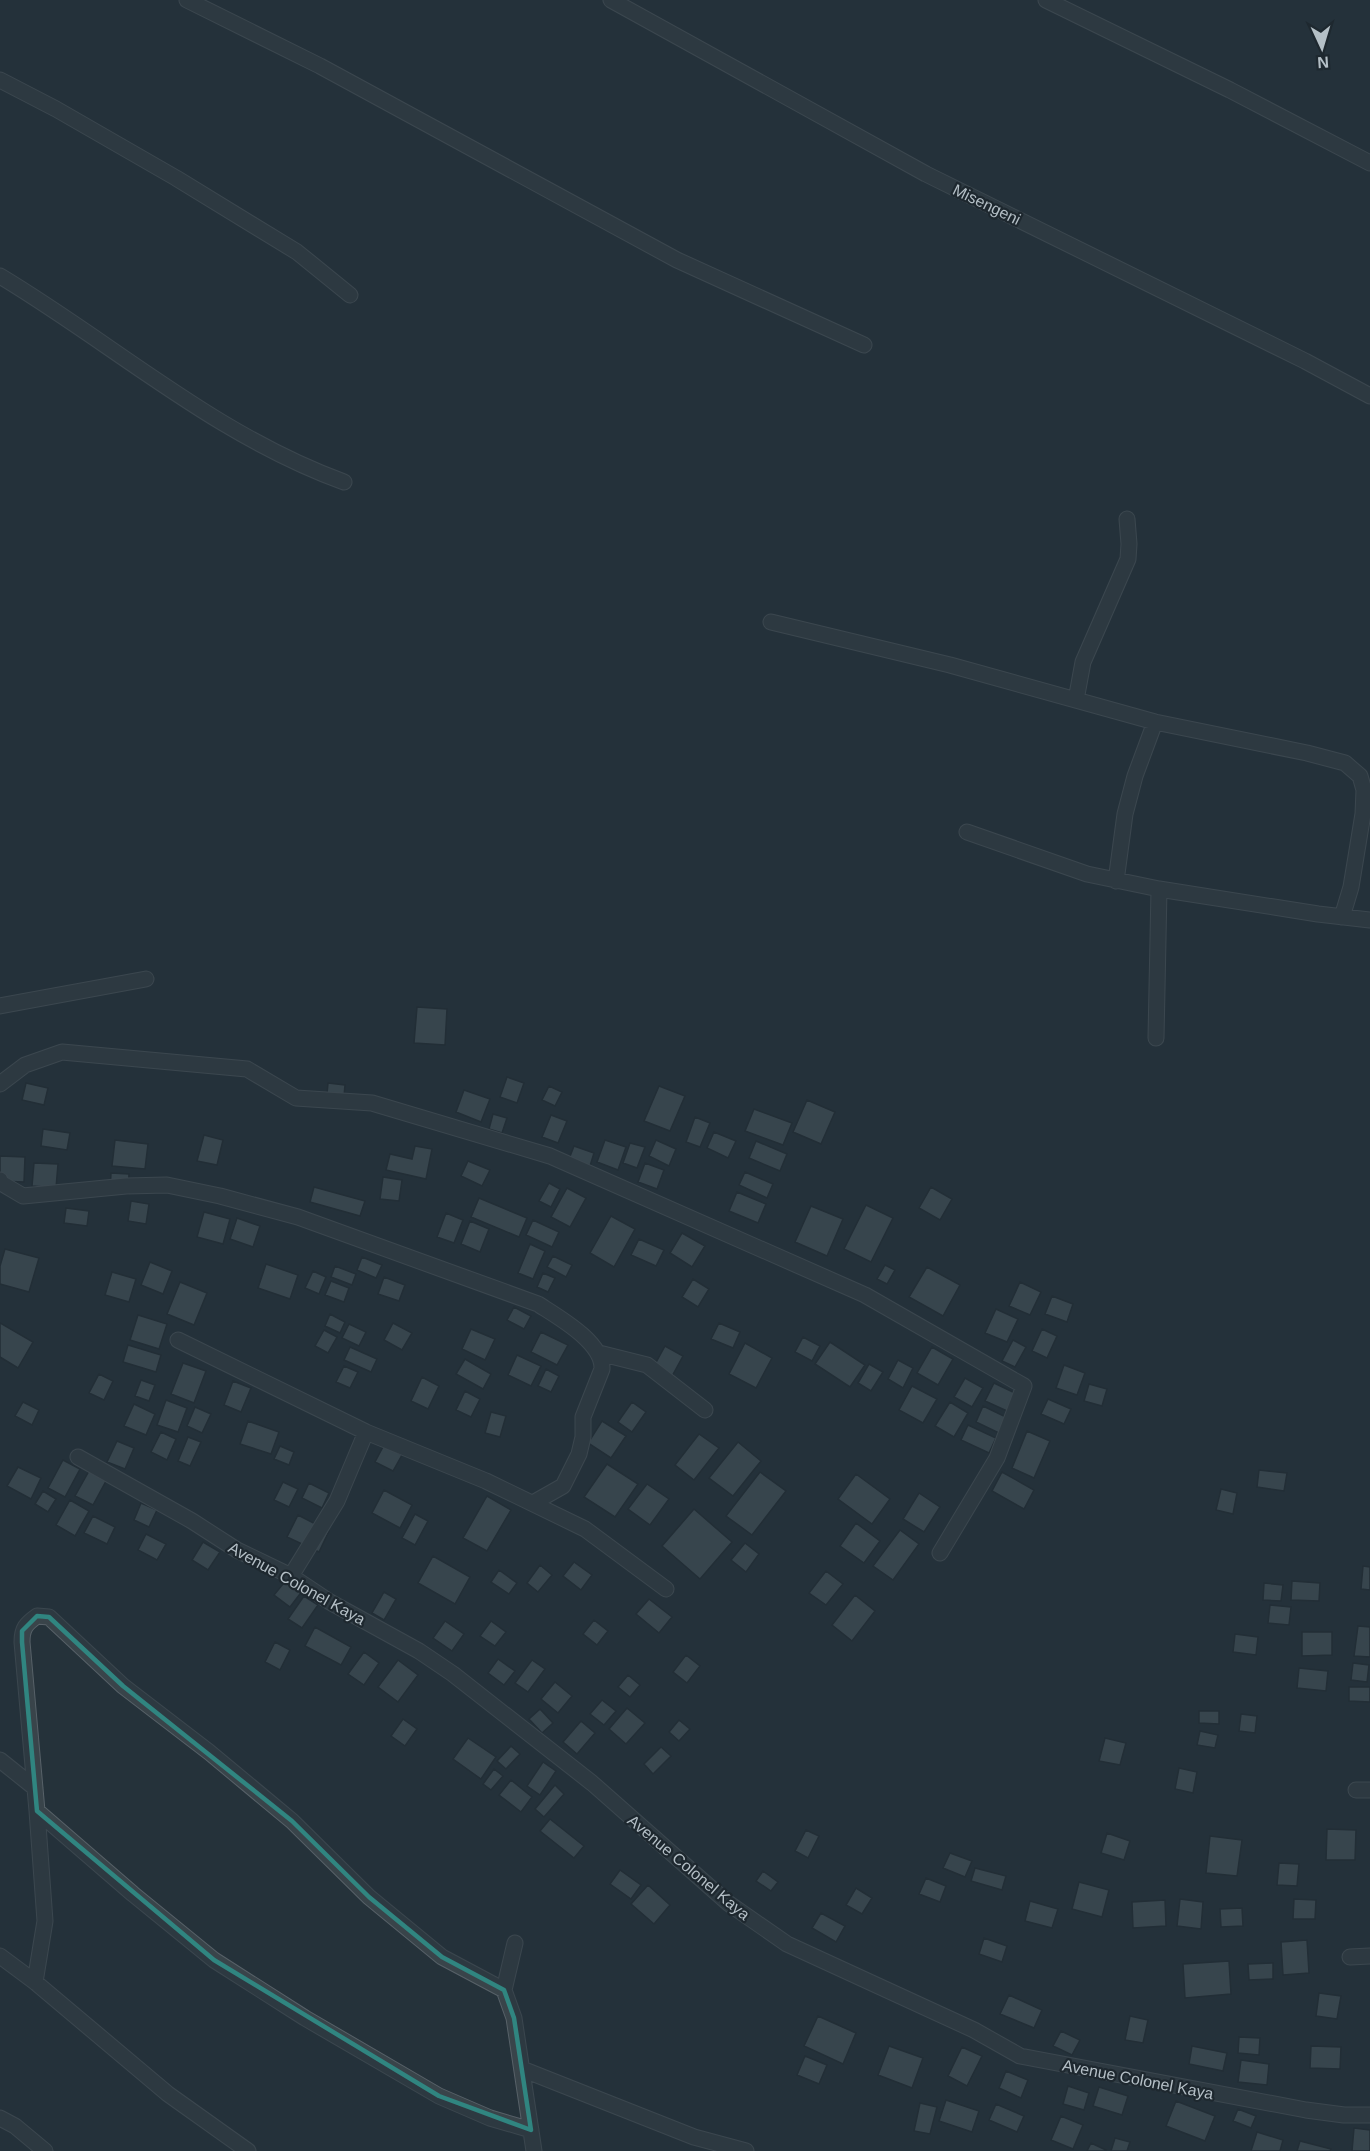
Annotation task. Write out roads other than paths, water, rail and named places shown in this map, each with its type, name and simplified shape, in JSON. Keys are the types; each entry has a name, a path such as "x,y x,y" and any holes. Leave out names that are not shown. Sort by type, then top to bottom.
{"street":[{"path":"187,0 320,66 677,260 864,345"},
{"name":"Misengeni","path":"611,0 926,174 1370,396"},
{"path":"1046,0 1230,90 1370,163"},
{"path":"0,80 56,109 176,178 297,252 350,295"},
{"path":"0,276 215,420 272,450 344,482"},
{"path":"1076,700 1083,662 1128,559 1127,519"},
{"path":"771,622 950,664 1155,722 1345,763 1360,776 1364,790 1351,887 1342,917"},
{"path":"1116,881 1128,804 1135,776 1155,722"},
{"path":"967,832 1065,867 1116,881 1370,920"},
{"path":"1156,1038 1159,889"},
{"path":"0,1006 146,979"},
{"path":"0,1084 25,1065 62,1052 247,1069 296,1098 372,1103 550,1156 864,1295 1024,1386 997,1458 940,1553"},
{"path":"0,1180 1,1183 23,1196 126,1186 166,1185 298,1216 538,1304 571,1326 599,1353 602,1369 583,1417 583,1437 579,1454 562,1486 533,1503"},
{"path":"178,1340 366,1431 486,1481 585,1529 666,1589"},
{"path":"599,1353 647,1365 705,1410"},
{"path":"291,1576 337,1501 366,1431"},
{"name":"Avenue Colonel Kaya","path":"78,1457 192,1521 237,1550 291,1576 330,1602 419,1652 453,1674 592,1784 728,1903 787,1944 974,2030 1020,2056 1306,2110 1344,2115 1370,2115"},
{"path":"35,1982 45,1921 22,1631 27,1623 37,1616 49,1617 123,1686 209,1752 292,1821 369,1897 442,1957 504,1990"},
{"path":"0,1760 36,1788"},
{"path":"38,1811 133,1894 214,1960 305,2018 438,2096 490,2118 531,2130"},
{"path":"515,1943 504,1990 514,2018 534,2151"},
{"path":"0,1956 35,1982 168,2094 248,2151"},
{"path":"1350,1957 1370,1956"},
{"path":"522,2069 694,2137 746,2151"},
{"path":"0,2118 15,2126 45,2151"}]}
